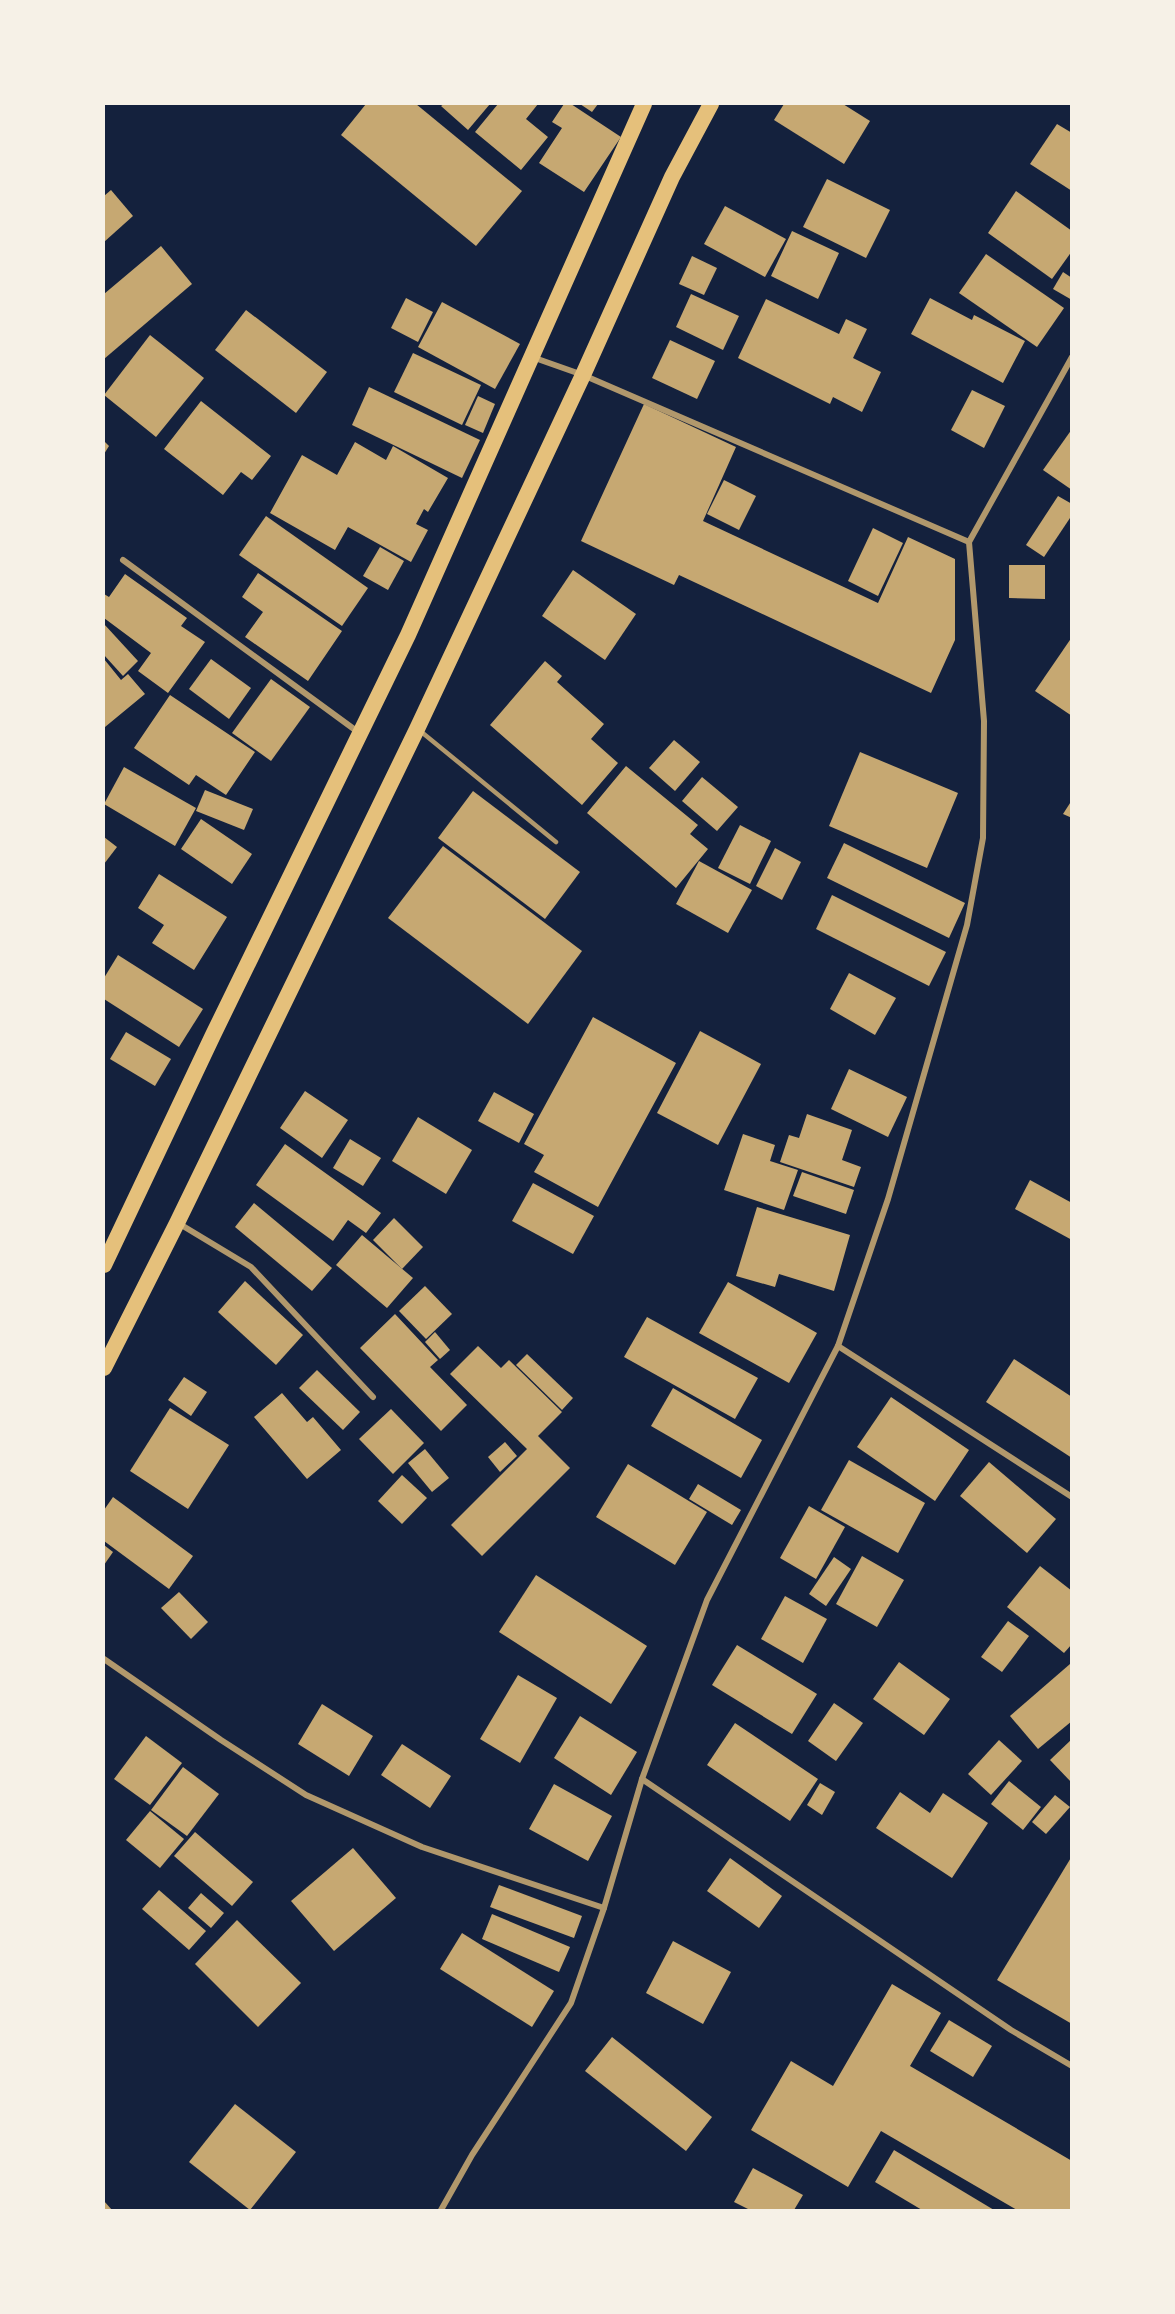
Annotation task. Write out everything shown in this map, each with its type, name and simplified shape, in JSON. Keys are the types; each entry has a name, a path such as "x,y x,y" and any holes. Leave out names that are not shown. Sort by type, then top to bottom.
{"highway":[{"path":"104,1265 208,1045 408,635 644,104"},
{"path":"104,1368 417,729 583,375 672,177 711,104"}],"street":[{"path":"531,357 583,375 969,542"},
{"path":"441,2211 472,2155 571,2003 604,1908 642,1779 708,1600 838,1346 888,1199 967,925 983,838 984,721 969,542 1071,357"},
{"path":"123,560 361,734"},
{"path":"177,1223 251,1267 373,1397"},
{"path":"838,1346 1071,1497"},
{"path":"104,1659 221,1740 306,1795 422,1847 604,1908"},
{"path":"642,1779 1011,2030 1071,2066"}],"lane":[{"path":"417,729 556,842"}],"building":[{"path":"366,104 416,104 522,191 476,246 341,135"},
{"path":"444,104 490,104 468,130 441,106"},
{"path":"498,104 538,104 526,119 548,137 521,170 475,132"},
{"path":"564,104 571,104 621,137 584,192 539,163 562,128 552,122"},
{"path":"580,104 598,104 592,112"},
{"path":"784,104 843,104 870,121 844,164 774,120"},
{"path":"1057,124 1072,133 1072,191 1030,164"},
{"path":"827,179 890,210 866,258 803,227"},
{"path":"111,190 133,216 104,242 104,196"},
{"path":"1016,191 1072,231 1072,251 1052,279 988,233"},
{"path":"725,206 786,239 765,277 704,244"},
{"path":"792,231 839,253 818,299 771,276"},
{"path":"161,246 192,284 104,359 104,294"},
{"path":"986,254 1064,308 1037,347 959,293"},
{"path":"692,256 717,268 704,295 679,284"},
{"path":"1063,272 1072,278 1072,300 1053,289"},
{"path":"691,294 739,316 723,350 676,327"},
{"path":"406,298 433,312 418,342 391,328"},
{"path":"930,298 972,320 974,315 1025,341 1003,383 911,334"},
{"path":"766,299 839,334 846,319 867,329 853,358 881,372 862,412 833,397 830,404 738,358"},
{"path":"442,302 520,344 495,389 418,347"},
{"path":"246,310 327,372 296,413 215,350"},
{"path":"150,335 204,378 156,437 104,395"},
{"path":"670,340 715,361 697,399 652,378"},
{"path":"413,353 481,385 462,425 394,392"},
{"path":"369,387 480,440 462,478 352,425"},
{"path":"972,390 1005,406 984,448 951,430"},
{"path":"478,396 495,404 483,433 465,425"},
{"path":"201,401 271,456 252,480 241,472 223,495 164,449"},
{"path":"644,404 736,447 703,521 878,603 908,537 955,559 955,640 931,693 679,575 674,585 581,541"},
{"path":"1072,429 1072,490 1043,470"},
{"path":"104,441 109,446 104,454"},
{"path":"355,442 386,460 393,446 448,478 428,512 424,509 416,524 428,530 411,562 348,527 335,550 270,513 302,455 337,475"},
{"path":"724,480 756,496 739,530 707,514"},
{"path":"1058,496 1072,504 1072,515 1044,557 1026,545"},
{"path":"266,516 368,588 342,626 239,555"},
{"path":"873,528 903,543 878,596 848,581"},
{"path":"380,547 404,561 388,590 363,576"},
{"path":"1009,565 1045,565 1045,599 1009,598"},
{"path":"573,570 636,614 605,660 542,616"},
{"path":"258,573 342,631 308,681 245,637 263,612 242,597"},
{"path":"125,574 187,618 181,626 205,642 168,693 138,671 151,653 104,618 104,594 109,597"},
{"path":"104,624 138,661 123,676 104,655"},
{"path":"1072,637 1072,716 1035,691"},
{"path":"104,659 121,680 128,674 145,694 105,727"},
{"path":"211,659 251,688 229,719 189,689"},
{"path":"545,661 562,676 557,682 604,724 591,739 618,763 582,805 490,725"},
{"path":"271,679 310,707 271,761 232,733"},
{"path":"170,695 255,752 226,795 196,775 189,785 134,748"},
{"path":"674,740 700,762 675,791 649,768"},
{"path":"860,752 958,793 927,868 829,826"},
{"path":"626,766 698,825 690,834 708,849 676,888 587,813"},
{"path":"124,767 196,808 175,846 104,804"},
{"path":"702,777 738,807 717,831 682,801"},
{"path":"205,790 253,809 244,830 196,811"},
{"path":"473,791 580,872 545,919 438,838"},
{"path":"1072,800 1072,818 1063,814"},
{"path":"201,819 252,854 232,884 181,849"},
{"path":"740,825 771,841 750,884 718,868"},
{"path":"104,837 117,847 104,864"},
{"path":"844,843 965,903 949,938 827,878"},
{"path":"443,846 582,951 528,1024 388,918"},
{"path":"775,848 801,862 782,900 756,886"},
{"path":"699,861 752,890 728,933 676,904"},
{"path":"159,874 227,917 194,970 152,943 164,925 138,908"},
{"path":"832,895 946,952 929,986 816,929"},
{"path":"118,955 203,1009 179,1047 104,999 104,978"},
{"path":"849,973 896,998 875,1035 830,1009"},
{"path":"593,1017 676,1063 598,1207 534,1172 544,1155 524,1144"},
{"path":"700,1031 761,1064 718,1145 657,1113"},
{"path":"126,1032 171,1059 155,1086 110,1059"},
{"path":"849,1069 907,1097 888,1137 831,1109"},
{"path":"305,1091 348,1120 322,1158 280,1128"},
{"path":"494,1092 534,1114 519,1143 478,1121"},
{"path":"807,1114 852,1130 842,1160 861,1167 854,1187 780,1162 789,1135 799,1138"},
{"path":"418,1117 472,1150 446,1194 392,1161"},
{"path":"743,1134 775,1145 770,1161 798,1170 784,1210 724,1190"},
{"path":"350,1139 381,1158 363,1186 333,1168"},
{"path":"285,1144 381,1213 366,1233 348,1220 333,1241 256,1185"},
{"path":"802,1172 854,1190 846,1214 793,1196"},
{"path":"1030,1180 1072,1203 1072,1240 1015,1209"},
{"path":"533,1183 594,1216 573,1254 512,1221"},
{"path":"254,1203 332,1268 312,1291 235,1227"},
{"path":"757,1207 850,1235 834,1291 779,1274 775,1287 736,1276"},
{"path":"394,1218 423,1247 402,1269 373,1240"},
{"path":"362,1235 413,1278 387,1308 336,1265"},
{"path":"245,1281 303,1335 276,1365 218,1312"},
{"path":"728,1282 817,1333 789,1383 699,1333"},
{"path":"425,1286 452,1314 426,1339 399,1311"},
{"path":"395,1314 438,1360 430,1367 467,1405 441,1431 360,1348"},
{"path":"647,1317 758,1378 735,1419 624,1357"},
{"path":"435,1332 450,1350 440,1359 425,1342"},
{"path":"478,1346 501,1368 509,1360 562,1412 538,1436 570,1468 482,1556 451,1525 527,1449 450,1374"},
{"path":"527,1354 573,1398 562,1410 516,1365"},
{"path":"1014,1359 1072,1397 1072,1458 986,1402"},
{"path":"317,1370 360,1412 343,1430 299,1388"},
{"path":"184,1377 207,1392 191,1416 168,1400"},
{"path":"673,1388 762,1440 741,1478 651,1426"},
{"path":"282,1393 307,1422 313,1417 341,1450 307,1479 254,1417"},
{"path":"891,1397 969,1450 935,1501 857,1447"},
{"path":"170,1408 229,1445 188,1509 130,1471"},
{"path":"391,1409 424,1443 393,1474 359,1439"},
{"path":"505,1442 517,1456 500,1472 488,1457"},
{"path":"425,1449 449,1478 432,1492 408,1463"},
{"path":"849,1460 925,1503 898,1553 821,1510"},
{"path":"989,1462 1056,1519 1027,1553 960,1496"},
{"path":"628,1464 707,1512 675,1565 596,1517"},
{"path":"402,1475 427,1498 402,1524 378,1501"},
{"path":"698,1484 741,1510 732,1525 689,1499"},
{"path":"113,1497 193,1556 169,1589 104,1541 104,1510"},
{"path":"809,1506 845,1527 816,1579 780,1558"},
{"path":"104,1545 113,1552 104,1565"},
{"path":"862,1556 904,1580 877,1627 836,1604"},
{"path":"834,1557 851,1569 826,1606 809,1594"},
{"path":"1040,1566 1072,1591 1072,1644 1064,1653 1007,1607"},
{"path":"536,1575 647,1646 611,1704 499,1632"},
{"path":"179,1592 208,1622 191,1639 161,1608"},
{"path":"785,1596 827,1619 803,1663 761,1639"},
{"path":"1008,1621 1029,1636 1002,1672 981,1657"},
{"path":"737,1645 817,1694 792,1734 712,1685"},
{"path":"899,1662 950,1699 924,1735 873,1699"},
{"path":"1070,1664 1072,1666 1072,1721 1038,1749 1010,1716"},
{"path":"518,1675 557,1698 520,1763 480,1739"},
{"path":"834,1703 863,1723 836,1761 808,1741"},
{"path":"322,1704 373,1736 349,1776 298,1744"},
{"path":"580,1716 637,1752 611,1795 554,1758"},
{"path":"735,1723 818,1779 790,1821 707,1765"},
{"path":"146,1736 182,1763 150,1805 114,1779"},
{"path":"1072,1739 1072,1783 1050,1760"},
{"path":"999,1740 1022,1761 991,1795 968,1774"},
{"path":"402,1744 451,1776 430,1808 381,1775"},
{"path":"183,1767 219,1794 187,1836 151,1810"},
{"path":"1009,1781 1041,1807 1023,1830 991,1804"},
{"path":"820,1783 835,1792 822,1815 807,1805"},
{"path":"554,1784 612,1816 588,1861 529,1829"},
{"path":"900,1792 930,1813 943,1793 988,1823 952,1878 876,1828"},
{"path":"1055,1795 1070,1807 1046,1834 1032,1822"},
{"path":"150,1811 184,1839 160,1868 126,1840"},
{"path":"195,1832 253,1882 232,1906 174,1856"},
{"path":"353,1848 396,1898 334,1951 291,1901"},
{"path":"1072,1856 1072,2024 997,1980"},
{"path":"730,1858 782,1896 759,1928 707,1891"},
{"path":"499,1885 582,1916 574,1938 490,1907"},
{"path":"159,1890 206,1931 189,1950 142,1909"},
{"path":"201,1893 224,1913 211,1928 188,1908"},
{"path":"492,1914 570,1947 559,1972 482,1939"},
{"path":"237,1920 301,1983 258,2027 195,1964"},
{"path":"462,1933 554,1991 532,2027 440,1969"},
{"path":"673,1941 731,1972 703,2024 646,1993"},
{"path":"892,1984 941,2013 910,2066 1072,2161 1072,2210 1017,2210 881,2131 848,2187 751,2130 791,2061 833,2086"},
{"path":"949,2020 992,2046 973,2077 930,2051"},
{"path":"612,2037 712,2117 686,2151 585,2071"},
{"path":"235,2104 296,2152 250,2210 189,2162"},
{"path":"894,2150 994,2210 922,2210 875,2182"},
{"path":"753,2168 803,2195 794,2210 750,2210 734,2202"},
{"path":"104,2201 112,2210 104,2210"}]}
